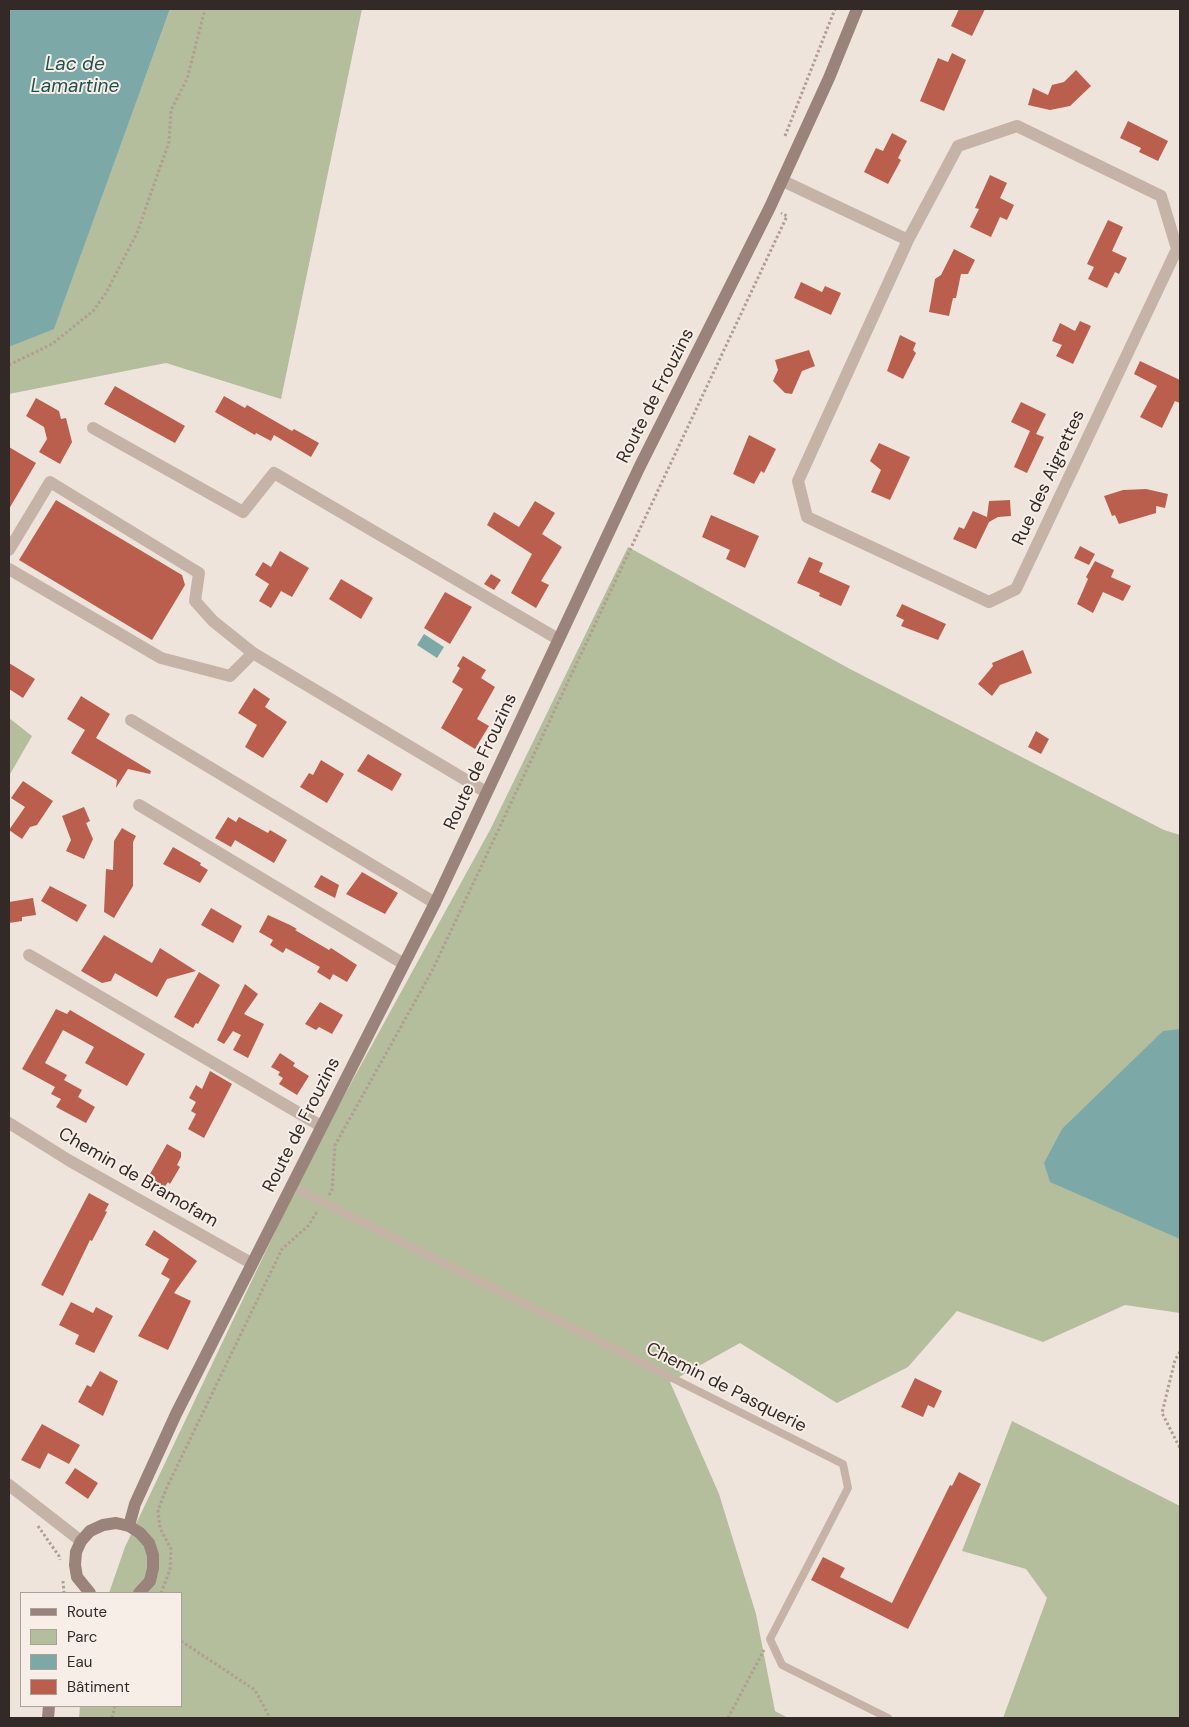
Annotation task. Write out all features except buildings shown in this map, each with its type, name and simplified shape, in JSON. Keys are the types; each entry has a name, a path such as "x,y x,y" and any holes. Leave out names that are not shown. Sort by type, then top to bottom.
{"main road":[{"name":"Route de Frouzins","path":"129,1526 135,1504 176,1414 435,903 640,466 783,181 857,9"},
{"path":"89,1592 78,1577 75,1565 76,1552 90,1531 102,1525 116,1523 129,1526 140,1533 148,1543 153,1555 150,1581 140,1592"}],"street":[{"name":"Rue des Aigrettes","path":"1017,126 1161,196 1177,249 1016,589 989,602 807,517 798,481 908,240 958,146 1017,126"},
{"path":"783,181 908,240"},
{"path":"93,428 243,512 274,473 558,639"},
{"path":"9,550 50,482 199,573 195,601 213,621 254,653 486,792"},
{"path":"9,569 161,658 230,676 254,653"},
{"path":"131,720 435,903"},
{"path":"139,805 404,964"},
{"path":"29,955 321,1126"},
{"name":"Chemin de Bramofam","path":"9,1123 70,1161 251,1263"},
{"path":"9,1485 82,1541"}],"lane":[{"name":"Chemin de Pasquerie","path":"291,1186 843,1464 848,1488 770,1638"},
{"path":"770,1638 782,1665 888,1718"}],"path":[{"path":"9,365 52,344 93,310 106,293 137,233 169,142 171,110 187,79 205,9"},
{"path":"783,141 835,9"},
{"path":"327,1197 332,1190 335,1145 432,971 787,216 770,207"},
{"path":"161,1592 170,1570 171,1549 160,1528 158,1510 167,1487 282,1249 308,1226 322,1204"},
{"path":"1180,1352 1175,1360 1162,1413 1180,1448"},
{"path":"32,1519 60,1556 61,1565"},
{"path":"62,1574 64,1592"},
{"path":"728,1718 770,1638"},
{"path":"182,1642 255,1690 270,1718"}],"green space":[{"path":"170,9 362,9 281,399 166,363 9,394 9,347 54,328"},
{"path":"628,547 850,669 1164,830 1180,835 1180,1313 1125,1305 1043,1342 957,1311 908,1367 837,1403 740,1343 670,1382 719,1494 756,1614 775,1711 788,1718 79,1718 80,1707 182,1707 182,1592 109,1592 125,1547 312,1154 490,830"},
{"path":"9,718 32,736 9,776"},
{"path":"1012,1421 1180,1506 1180,1718 1003,1718 1047,1598 1026,1569 962,1551"}],"water":[{"name":"Lac de Lamartine","path":"9,9 170,9 54,329 9,347"},
{"path":"424,634 444,647 437,658 417,645"},
{"path":"1180,1029 1180,1239 1050,1182 1044,1163 1062,1129 1163,1031"}]}
